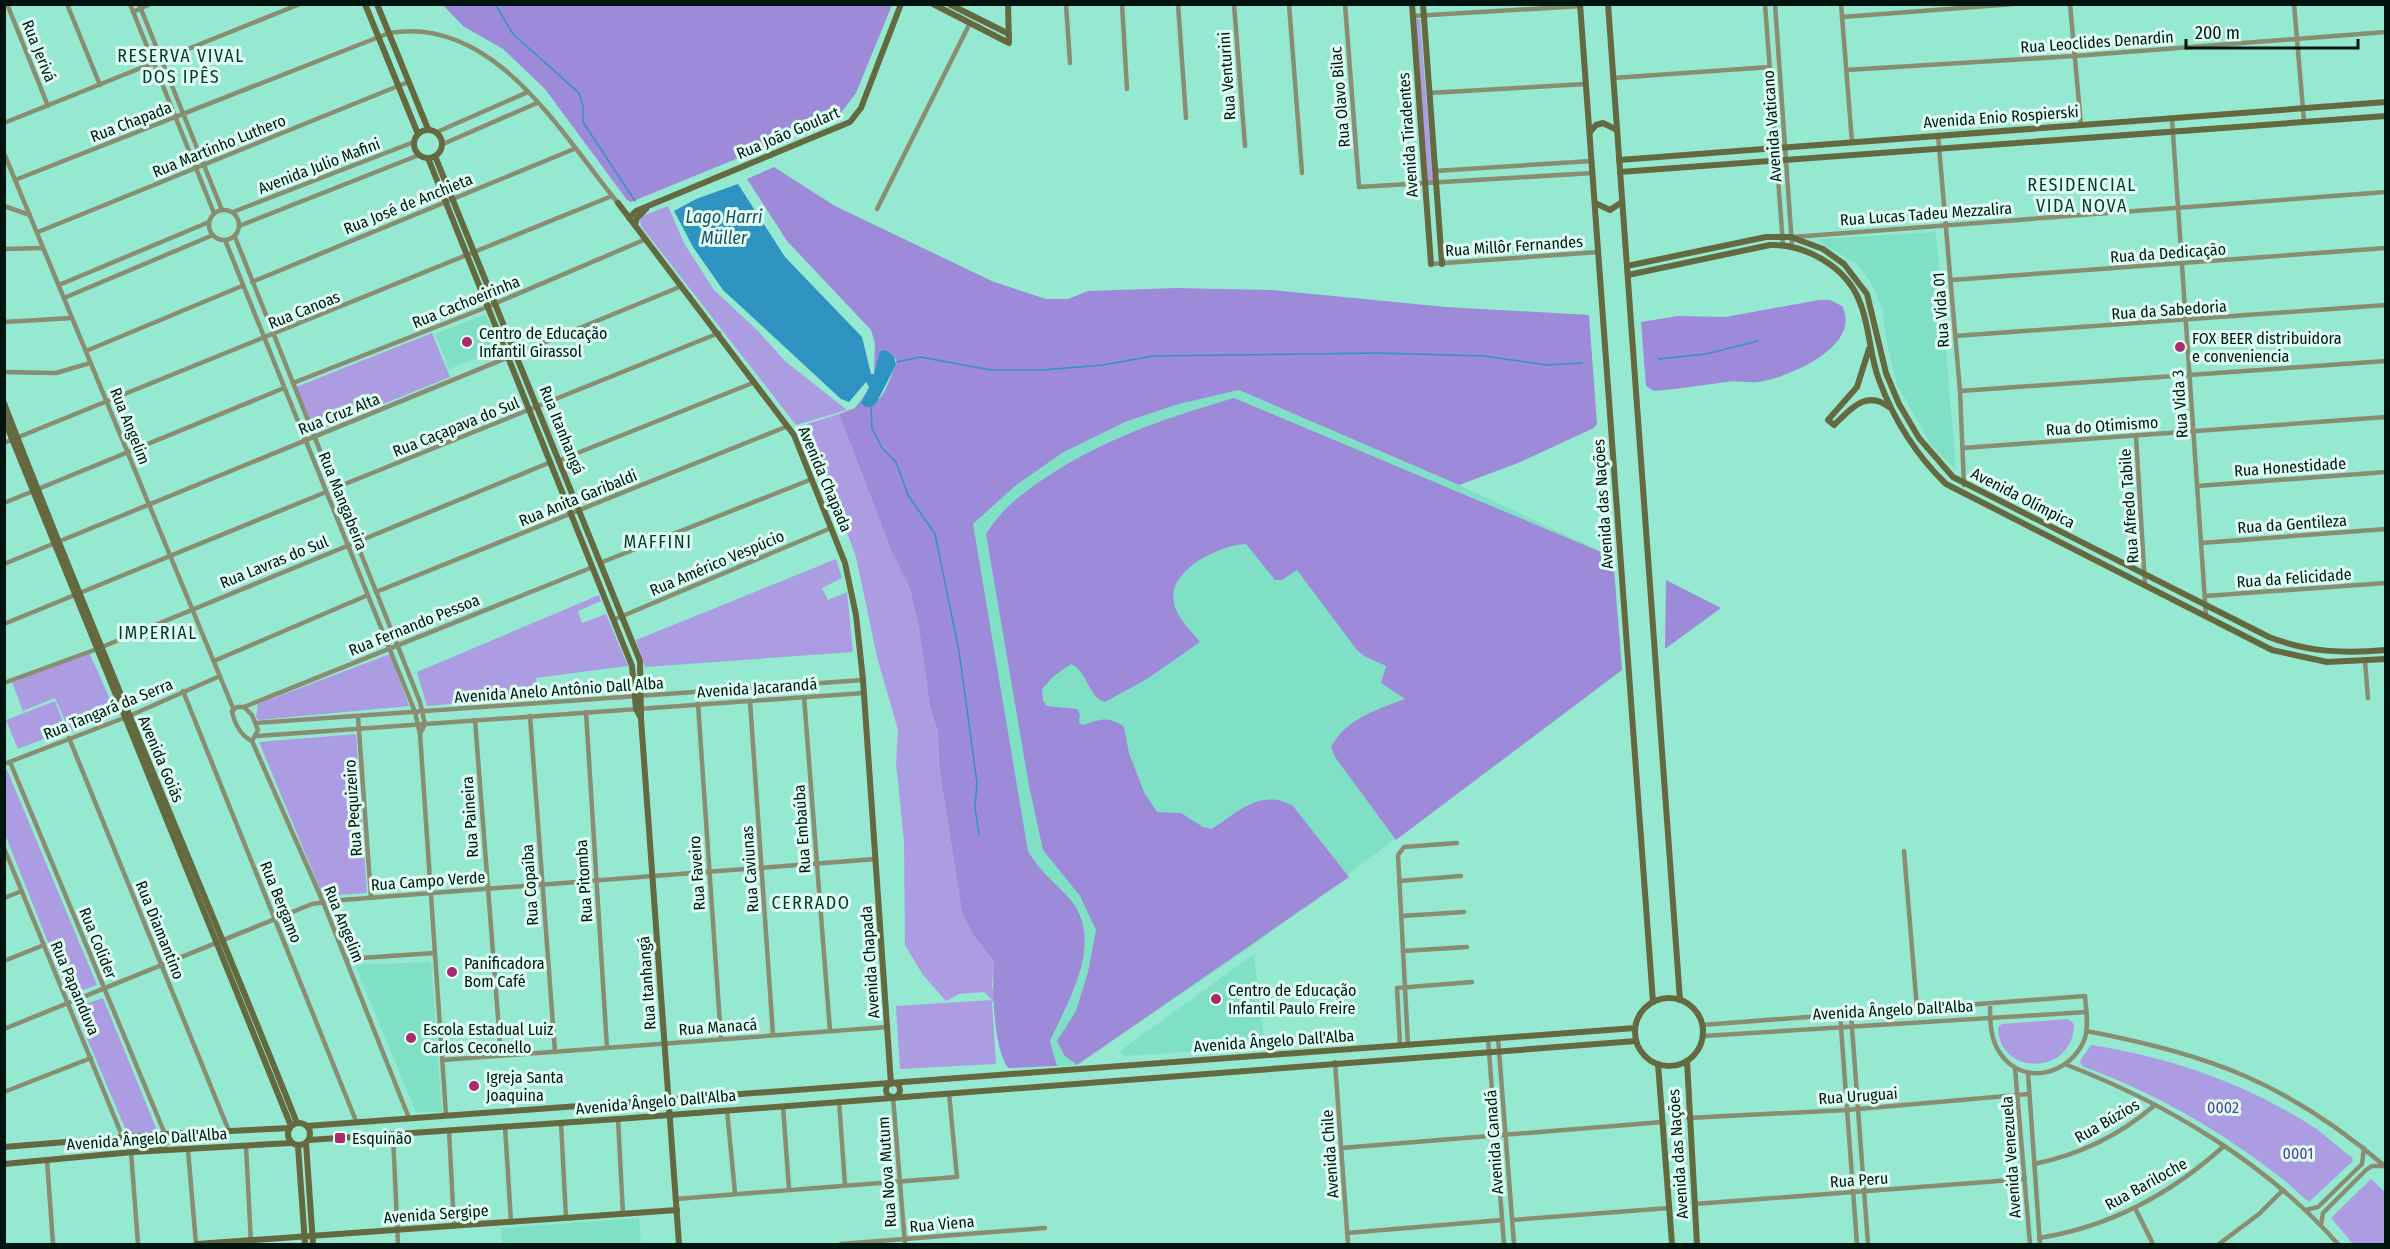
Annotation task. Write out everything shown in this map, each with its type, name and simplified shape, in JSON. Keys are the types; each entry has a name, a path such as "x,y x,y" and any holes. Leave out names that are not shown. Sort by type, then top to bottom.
{"street":[{"name":"Rua Jerivá","path":"7,4 48,106"},
{"path":"68,4 100,85"},
{"path":"130,4 214,213"},
{"path":"132,12 140,6 150,4"},
{"path":"4,123 300,4"},
{"path":"365,4 418,134"},
{"path":"377,4 428,129"},
{"name":"Rua João Goulart","path":"636,211 850,122 861,108 901,4"},
{"path":"933,4 1009,43 1008,4"},
{"path":"949,4 1009,34"},
{"path":"1066,4 1070,63"},
{"path":"1122,4 1127,88"},
{"path":"1178,4 1186,118"},
{"name":"Rua Venturini","path":"1234,4 1245,146"},
{"path":"1289,4 1302,173"},
{"name":"Rua Olavo Bilac","path":"1345,4 1359,187 1425,184"},
{"name":"Avenida Tiradentes","path":"1412,4 1431,264"},
{"name":"Avenida Tiradentes","path":"1423,4 1442,264"},
{"path":"1608,4 1680,1000"},
{"name":"Avenida Vaticano","path":"1765,4 1783,245"},
{"name":"Avenida Vaticano","path":"1775,4 1792,246"},
{"path":"1841,4 1852,141"},
{"path":"1842,17 2014,4"},
{"path":"2070,4 2081,125"},
{"path":"2294,4 2304,121"},
{"path":"1413,16 1581,5"},
{"name":"Avenida das Nações","path":"1581,5 1653,1002"},
{"path":"140,6 222,210"},
{"path":"877,210 970,23"},
{"name":"Rua Leoclides Denardin","path":"1846,70 2075,56 2385,32"},
{"name":"Rua Chapada","path":"15,180 388,33"},
{"name":"Avenida Chapada","path":"388,33 421,34 458,41 493,60 528,92 683,286 788,426 845,563 853,593 863,680 891,1084 898,1086 900,1090 893,1097"},
{"path":"1613,78 1770,67"},
{"name":"Rua Martinho Luthero","path":"38,232 408,82"},
{"path":"1429,93 1586,84"},
{"path":"528,92 437,132 428,129 418,134 414,142 419,155 432,157 443,144 537,103"},
{"name":"Avenida Enio Rospierski","path":"1619,160 1938,134 2385,102"},
{"name":"Avenida Enio Rospierski","path":"1620,172 2385,116"},
{"name":"Rua Vida 3","path":"2172,119 2184,265 2206,616"},
{"path":"1590,133 1599,123 1617,130"},
{"path":"437,132 443,144"},
{"name":"Rua Vida 01","path":"1938,134 1960,392 1964,485"},
{"name":"Avenida Julio Mafini","path":"233,212 414,142"},
{"name":"Rua José de Anchieta","path":"252,282 574,149"},
{"name":"Rua Angelim","path":"4,153 214,661 233,708 232,714 241,732 252,741 323,902 409,1118"},
{"name":"Avenida Julio Mafini","path":"239,226 419,155"},
{"name":"Rua Itanhangá","path":"432,157 475,253 640,661 639,709 654,876 679,1245"},
{"name":"Rua Itanhangá","path":"432,157 444,202 593,567 632,666 639,696"},
{"path":"1435,171 1592,161"},
{"path":"1425,184 1593,173"},
{"name":"Rua Lucas Tadeu Mezzalira","path":"1791,237 2385,192"},
{"name":"Rua Canoas","path":"4,442 108,403 612,196"},
{"path":"1595,203 1610,210 1622,202"},
{"path":"618,203 636,211 629,218"},
{"path":"635,225 639,215 651,205"},
{"path":"4,206 30,215"},
{"path":"59,285 209,222 214,213 222,210 233,212 239,226 235,237 225,240 213,235 64,298"},
{"path":"209,222 213,235"},
{"name":"Avenida Olímpica","path":"1627,266 1743,241 1782,236 1808,242 1833,255 1860,283 1873,310 1886,373 1899,404 1931,454 1948,473 1964,485 2269,637 2295,646 2326,652 2385,650"},
{"name":"Rua Mangabeira","path":"235,237 398,645 420,702 425,724"},
{"name":"Rua Cachoeirinha","path":"293,383 487,307 646,239"},
{"name":"Rua Mangabeira","path":"225,240 349,544 415,712 420,734"},
{"name":"Avenida Olímpica","path":"1628,275 1756,247 1792,246 1823,260 1852,286 1860,300 1869,348 1891,408 1919,456 1946,484 2272,650 2326,662 2385,659"},
{"path":"4,249 43,248"},
{"name":"Rua da Dedicação","path":"1951,280 2184,265 2385,248"},
{"name":"Rua Millôr Fernandes","path":"1431,264 1599,252"},
{"path":"86,351 242,286"},
{"name":"Rua Cruz Alta","path":"4,564 683,286"},
{"name":"Rua da Sabedoria","path":"1955,336 2385,305"},
{"path":"4,322 72,318"},
{"name":"Rua Caçapava do Sul","path":"335,488 719,333"},
{"name":"Avenida Olímpica","path":"1869,348 1857,387 1828,420 1834,425 1859,402 1873,400 1891,408"},
{"path":"1960,392 2385,361"},
{"path":"4,372 56,373 90,363"},
{"path":"560,460 755,382"},
{"path":"4,503 284,388"},
{"name":"Avenida Goiás","path":"4,403 15,438 56,543 292,1126"},
{"name":"Rua do Otimismo","path":"1963,448 2385,417"},
{"name":"Avenida Goiás","path":"4,419 15,438"},
{"name":"Rua Anita Garibaldi","path":"376,592 788,426"},
{"name":"Rua Afredo Tabile","path":"2136,436 2145,585"},
{"name":"Rua Lavras do Sul","path":"4,683 99,647 551,462"},
{"name":"Rua Honestidade","path":"2197,486 2385,472"},
{"path":"600,563 812,479"},
{"path":"4,624 326,492"},
{"name":"Rua Américo Vespúcio","path":"613,620 831,528"},
{"name":"Rua da Gentileza","path":"2201,543 2385,529"},
{"name":"Rua Fernando Pessoa","path":"233,708 244,707 593,567"},
{"name":"Rua da Felicidade","path":"2205,596 2385,583"},
{"path":"214,661 368,595"},
{"path":"2365,661 2368,698"},
{"name":"Rua Tangará da Serra","path":"7,763 126,717 220,676"},
{"name":"Avenida Anelo Antônio Dall Alba","path":"256,723 863,680"},
{"path":"811,684 815,690 814,696"},
{"name":"Rua Bergamo","path":"183,692 356,1121"},
{"name":"Avenida Jacarandá","path":"257,736 864,693"},
{"name":"Rua Embaúba","path":"804,697 830,1031"},
{"name":"Rua Caviunas","path":"750,701 773,1035"},
{"name":"Rua Faveiro","path":"698,704 721,1039"},
{"path":"244,707 256,723 257,736 252,741"},
{"name":"Rua Pitomba","path":"586,712 607,1048"},
{"name":"Rua Copaíba","path":"530,716 555,1052"},
{"name":"Avenida Goiás","path":"126,717 223,939 292,1126"},
{"name":"Rua Pequizeiro","path":"358,717 371,897"},
{"name":"Rua Paineira","path":"475,720 501,1056"},
{"path":"425,724 420,734 454,1226"},
{"name":"Rua Diamantino","path":"69,738 229,1131"},
{"name":"Rua Colider","path":"7,763 165,1134"},
{"path":"1408,1045 1398,855 1404,847 1457,843"},
{"name":"Rua Papanduva","path":"4,848 123,1138"},
{"path":"1904,851 1917,1009"},
{"name":"Rua Campo Verde","path":"4,1029 274,918 323,902 876,859"},
{"path":"1399,880 1461,876"},
{"path":"4,898 22,891"},
{"path":"1401,916 1464,912"},
{"path":"4,961 44,945"},
{"path":"1403,951 1467,947"},
{"path":"346,959 435,953"},
{"path":"1400,1045 1397,988 1472,982"},
{"name":"Avenida Ângelo Dall'Alba","path":"1702,1024 2085,996 2086,1012 1703,1036"},
{"path":"1670,998 1680,1000 1698,1014 1703,1036 1700,1046 1687,1061 1673,1066 1658,1064 1644,1055 1636,1041 1635,1028 1641,1013 1653,1002 1670,998"},
{"path":"1989,1004 1995,1044 2007,1062 2028,1073 2050,1072 2067,1065 2076,1054 2086,1031 2086,1012"},
{"path":"1840,1014 1857,1245"},
{"path":"1851,1014 1868,1245"},
{"name":"Rua Manacá","path":"443,1060 888,1027"},
{"name":"Avenida Ângelo Dall'Alba","path":"306,1126 1635,1028"},
{"path":"2086,1031 2167,1047 2247,1076 2298,1102 2364,1148 2385,1167"},
{"name":"Avenida Canadá","path":"1498,1038 1514,1245"},
{"name":"Avenida Canadá","path":"1488,1039 1504,1245"},
{"name":"Avenida Ângelo Dall'Alba","path":"308,1142 1335,1062 1636,1041"},
{"path":"4,1092 91,1058"},
{"name":"Avenida das Nações","path":"1687,1061 1688,1119 1697,1245"},
{"name":"Avenida Chile","path":"1335,1062 1348,1245"},
{"name":"Avenida das Nações","path":"1658,1064 1672,1245"},
{"path":"2067,1065 2155,1105 2224,1146 2283,1190 2306,1210 2338,1244"},
{"name":"Avenida Venezuela","path":"2015,1068 2030,1245"},
{"name":"Avenida Venezuela","path":"2028,1073 2040,1245"},
{"path":"676,1199 957,1177 945,1093"},
{"name":"Rua Uruguai","path":"1688,1119 1847,1110 2029,1094"},
{"name":"Rua Nova Mutum","path":"893,1097 904,1242"},
{"path":"839,1101 846,1185"},
{"name":"Rua Búzios","path":"2034,1164 2063,1157 2097,1143 2134,1122 2155,1105"},
{"path":"783,1106 789,1189"},
{"path":"727,1110 735,1193"},
{"path":"618,1119 623,1214"},
{"path":"1341,1148 1662,1122"},
{"path":"561,1123 567,1218"},
{"path":"305,1245 294,1144 288,1135 292,1126 306,1126 310,1134 308,1142 314,1245"},
{"name":"Avenida Ângelo Dall'Alba","path":"4,1147 292,1126"},
{"path":"505,1126 511,1222"},
{"path":"158,1150 166,1143 165,1134"},
{"path":"393,1135 398,1245"},
{"path":"294,1144 308,1142"},
{"name":"Avenida Ângelo Dall'Alba","path":"4,1164 158,1150 294,1144"},
{"path":"246,1146 251,1243"},
{"name":"Rua Bariloche","path":"2039,1238 2086,1228 2134,1208 2190,1174 2224,1146"},
{"path":"2306,1210 2318,1207 2362,1164 2364,1148"},
{"path":"188,1150 197,1245"},
{"path":"131,1152 138,1245"},
{"path":"48,1160 53,1245"},
{"path":"2321,1225 2323,1212 2366,1170 2372,1166 2385,1167"},
{"name":"Rua Peru","path":"1694,1204 2025,1179"},
{"path":"2219,1245 2259,1214 2283,1190"},
{"path":"1512,1220 1669,1208"},
{"path":"2134,1208 2153,1245"},
{"name":"Avenida Sergipe","path":"197,1245 251,1243 313,1236 676,1210"},
{"path":"1347,1233 1502,1220"},
{"name":"Rua Viena","path":"841,1245 904,1242 1045,1228"}],"shaded area":[{"path":"443,5 892,5 856,93 838,117 631,202 627,200 545,89 503,49 463,26"},
{"path":"774,167 835,206 994,282 1046,299 1068,299 1088,291 1176,288 1272,290 1446,307 1589,315 1597,424 1594,428 1518,463 1459,485 1239,390 1179,404 1125,422 1062,453 1015,486 973,524 1028,851 1042,870 1070,899 1080,915 1084,933 1084,952 1080,970 1074,989 1050,1041 1057,1066 1008,1068 1003,1059 996,1032 994,961 973,935 962,913 939,766 938,732 930,707 919,628 910,589 891,550 839,414 855,408 867,392 861,403 879,399 885,391 897,362 894,356 882,350 874,374 875,343 871,330 787,241 747,179"},
{"path":"1936,232 1956,470 1931,445 1897,384 1882,309 1871,282 1857,264 1819,242 1818,239"},
{"path":"1830,300 1842,306 1846,321 1842,334 1833,347 1803,367 1758,382 1730,381 1654,391 1646,386 1641,322 1678,316 1725,317"},
{"name":"Centro de Educação Infantil Girassol","path":"486,314 500,349 449,369 435,334"},
{"path":"1239,390 1459,485 1613,557 1622,670 1249,948 1077,1065 1057,1066 1050,1041 1074,992 1085,947 1028,851 972,524 1015,486 1062,453 1125,422 1179,404"},
{"path":"1234,398 1613,557 1622,670 1396,840 1335,757 1331,747 1345,729 1363,716 1405,699 1381,683 1386,666 1364,656 1357,650 1297,570 1282,580 1275,580 1246,544 1223,549 1198,562 1179,580 1174,591 1174,603 1181,618 1200,642 1147,679 1105,702 1095,695 1081,673 1071,664 1054,676 1042,689 1043,701 1047,706 1077,709 1080,714 1079,723 1083,725 1108,720 1124,727 1129,753 1144,792 1157,812 1181,813 1203,827 1212,829 1250,804 1270,800 1281,801 1293,806 1349,877 1077,1065 1064,1055 1057,1041 1076,1011 1088,972 1096,930 1080,896 1043,850 1029,786 986,534 1004,511 1018,498 1042,480 1087,453 1158,422"},
{"path":"1666,580 1721,608 1665,649"},
{"path":"1254,954 1265,1047 1124,1056 1121,1054 1121,1050"},
{"name":"Escola Estadual Luiz Carlos Ceconello","path":"431,962 442,1112 416,1112 355,965"},
{"path":"639,1218 641,1244 502,1244 501,1228"}],"green space":[{"path":"1415,19 1420,19 1433,182 1428,182"},
{"path":"668,206 684,243 714,290 756,329 785,361 847,410 796,425 641,226 642,216"},
{"path":"432,333 450,377 314,432 296,387"},
{"path":"839,414 891,550 910,589 919,628 930,707 938,732 939,766 962,913 973,935 994,961 992,985 996,1004 992,1001 996,1064 900,1069 896,1006 992,1000 984,992 959,994 946,1001 923,975 905,945 904,842 896,763 898,730 877,657 856,557 807,424"},
{"path":"836,559 842,578 822,588 828,600 847,592 853,652 645,667 636,640"},
{"path":"599,595 601,601 578,611 582,623 606,614 628,666 536,678 537,696 427,706 417,672"},
{"path":"89,652 116,713 70,732 55,698 23,711 12,682"},
{"path":"390,654 409,706 259,720 256,717 258,704"},
{"path":"55,701 66,730 18,749 6,720"},
{"path":"356,734 367,893 323,896 259,742"},
{"path":"7,770 97,985 69,995 5,834 4,771"},
{"path":"103,998 158,1133 128,1135 74,1008"},
{"path":"2068,1019 2074,1024 2071,1041 2062,1053 2050,1061 2036,1064 2022,1062 2010,1055 2001,1043 1998,1027 2002,1024"},
{"path":"2091,1045 2178,1065 2233,1085 2312,1126 2352,1157 2353,1161 2309,1202 2262,1163 2188,1115 2136,1088 2082,1066 2080,1061"},
{"path":"2371,1179 2385,1192 2385,1244 2353,1244 2331,1218"}],"water":[{"name":"Lago Harri Müller","path":"738,184 785,257 862,337 871,374 874,374 880,351 885,350 894,356 896,365 874,406 865,407 861,403 869,387 866,382 849,402 841,399 723,290 693,247 674,211 696,199"}],"waterway":[{"path":"495,4 513,34 579,93 583,106 583,122 635,201"},
{"path":"1659,359 1706,354 1758,341"},
{"path":"897,362 920,357 991,370 1042,370 1103,365 1153,356 1378,353 1484,356 1546,365 1582,363"},
{"path":"871,407 872,428 882,448 896,462 908,495 935,534 959,651 977,783 975,807 979,835"}],"place":[{"name":"Centro de Educação Infantil Girassol","path":"467,342"},
{"name":"FOX BEER distribuidora e conveniencia","path":"2180,347"},
{"name":"Panificadora Bom Café","path":"452,972"},
{"name":"Centro de Educação Infantil Paulo Freire","path":"1216,999"},
{"name":"Escola Estadual Luiz Carlos Ceconello","path":"411,1038"},
{"name":"Igreja Santa Joaquina","path":"474,1086"},
{"name":"Esquinão","path":"340,1138"}],"district":[{"name":"RESERVA VIVAL DOS IPÊS","path":"181,66"},
{"name":"RESIDENCIAL VIDA NOVA","path":"2082,195"},
{"name":"MAFFINI","path":"658,542"},
{"name":"IMPERIAL","path":"158,633"},
{"name":"CERRADO","path":"811,903"}],"park label":[{"name":"0002","path":"2223,1107"},
{"name":"0001","path":"2298,1153"}]}
